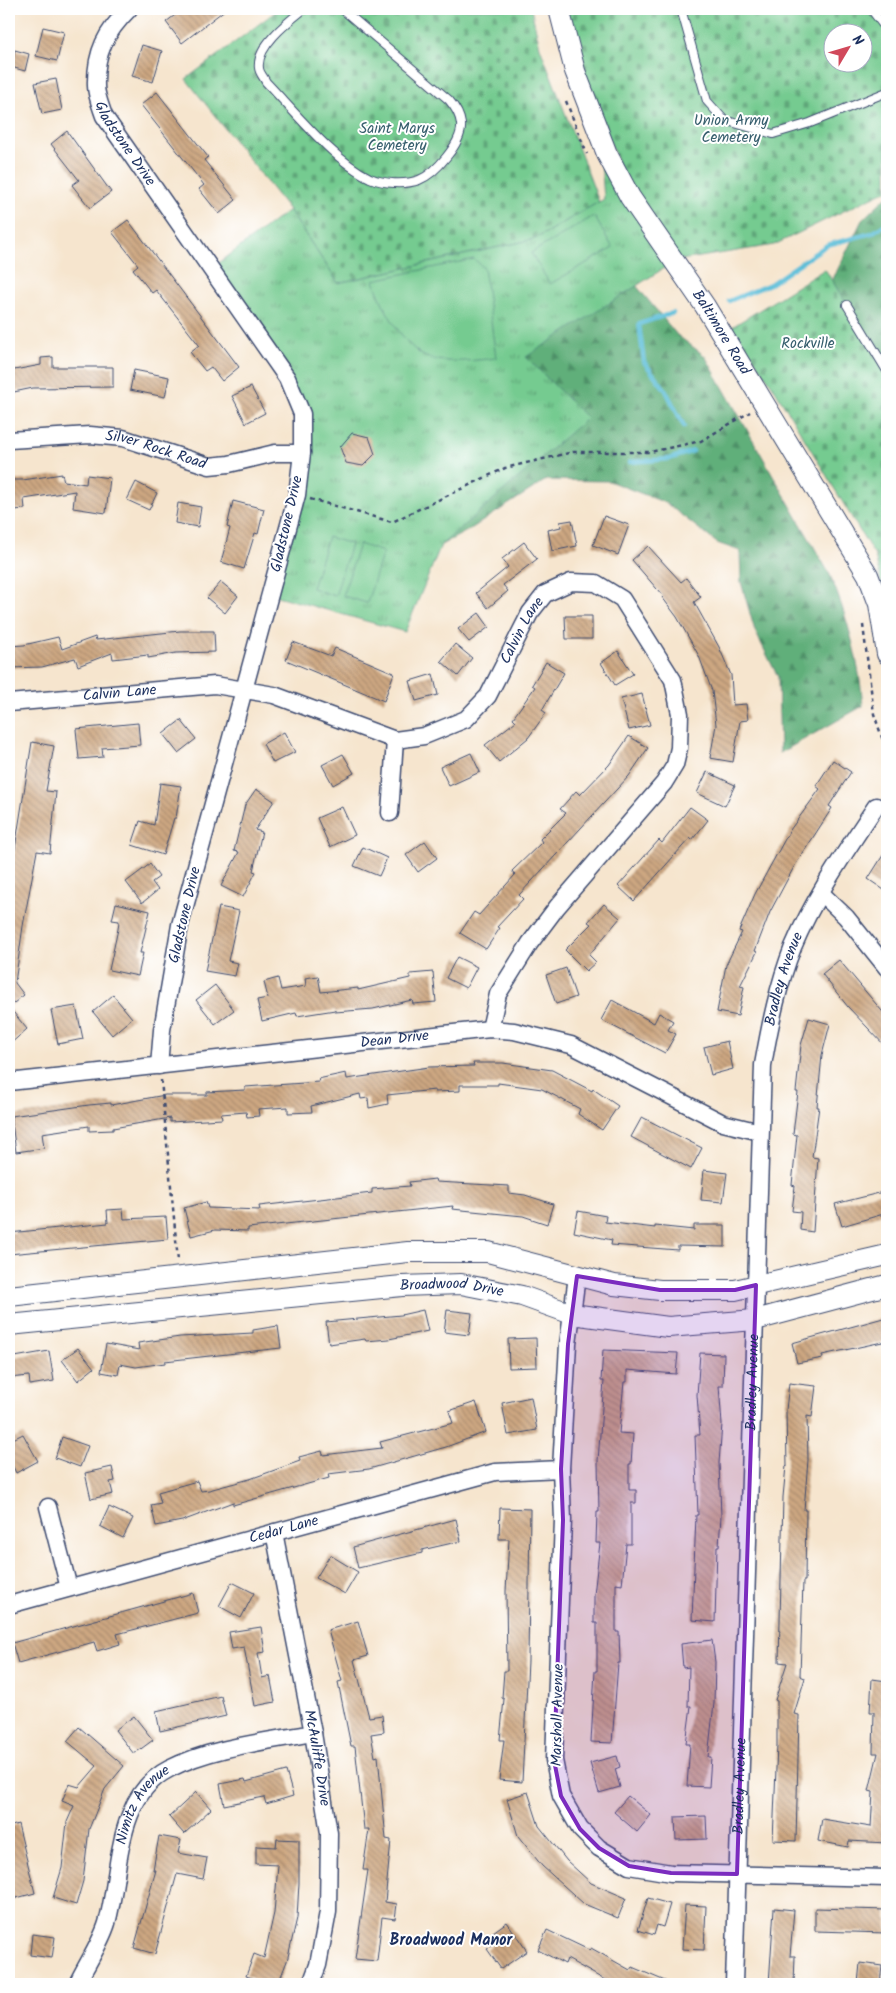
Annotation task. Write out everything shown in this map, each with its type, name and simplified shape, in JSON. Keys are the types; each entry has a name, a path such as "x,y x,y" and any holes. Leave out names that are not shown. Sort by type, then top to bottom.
{"street":[{"name":"Gladstone Drive","path":"129,9 110,28 102,46 96,86 104,116 287,378 302,414 302,453 297,495 180,925 162,1030 160,1066"},
{"name":"Baltimore Road","path":"559,9 574,71 607,154 630,196 706,306 868,575 879,604 887,654"},
{"name":"Silver Rock Road","path":"9,440 90,435 124,438 209,466 230,464 275,453 302,453"},
{"name":"Calvin Lane","path":"9,703 215,686 274,695 395,740 424,736 466,719 488,696 530,613 545,594 571,582 596,583 622,598 673,680 680,714 679,748 675,765 664,783 557,907 530,943 498,994 490,1029"},
{"path":"390,814 395,740"},
{"name":"Bradley Avenue","path":"734,1984 763,1065 774,1004 793,947 821,893 876,806"},
{"path":"821,893 846,917 887,968"},
{"name":"Dean Drive","path":"9,1082 490,1029 514,1031 571,1045 723,1123 760,1132"},
{"path":"9,1296 408,1252 488,1252 614,1284 660,1290 736,1290 887,1256"},
{"name":"Marshall Avenue","path":"577,1276 568,1344 561,1469 563,1520 554,1760 561,1796 580,1829 599,1848 629,1866 671,1873 887,1878"},
{"name":"Broadwood Drive","path":"9,1325 402,1286 461,1284 522,1296 572,1314 668,1327 755,1320 887,1285"},
{"name":"Cedar Lane","path":"9,1605 495,1472 561,1469"},
{"path":"48,1507 69,1588"},
{"name":"McAuliffe Drive","path":"274,1532 313,1733 329,1833 328,1912 318,1966 311,1984"},
{"name":"Nimitz Avenue","path":"77,1984 107,1924 126,1824 134,1805 147,1786 167,1769 202,1755 313,1733"}],"lane":[{"path":"304,9 272,36 262,54 259,68 266,82 348,164 372,178 389,182 420,180 444,160 459,139 461,125 457,111 449,100 342,9"},
{"path":"681,9 707,101 724,120 773,134 810,123 887,92"},
{"path":"871,9 887,30"},
{"path":"847,305 887,371"}],"path":[{"path":"566,98 588,156"},
{"path":"746,404 755,420"},
{"path":"297,495 392,522 504,468 573,452 650,452 702,441 750,412"},
{"path":"863,624 874,714 887,752"},
{"path":"160,1066 180,1277"}],"highlighted area":[{"path":"577,1276 660,1290 735,1290 756,1285 737,1874 671,1873 629,1866 599,1848 580,1829 561,1796 554,1760 563,1520 561,1469 568,1344"}],"green space":[{"name":"Saint Marys Cemetery","path":"279,9 531,9 540,47 599,202 535,239 338,283 289,210 186,79"},
{"name":"Union Army Cemetery","path":"559,9 887,9 887,190 774,245 675,261 631,197"},
{"path":"599,133 675,261 526,357 587,418 441,545 405,632 270,594 297,495 302,414 211,269 289,210 338,283 535,239 604,199"},
{"path":"887,196 887,371 832,281 862,220"},
{"path":"594,216 613,248 550,284 531,253"},
{"path":"474,259 484,268 496,358 450,361 431,359 424,356 400,333 381,300 374,280"},
{"name":"Rockville","path":"825,269 887,371 887,609 875,556 772,385 732,327"},
{"path":"625,272 677,335 705,356 830,575 842,607 856,656 863,706 780,753 778,677 755,631 741,582 740,551 717,543 666,503 609,481 546,480 469,530 441,545 393,445"},
{"path":"328,537 351,544 335,596 312,588"},
{"path":"359,544 383,552 367,603 343,596"}],"building":[{"path":"183,9 226,9 182,43 166,22"},
{"path":"43,27 64,32 57,61 36,56"},
{"path":"142,45 162,51 153,82 132,76"},
{"path":"15,50 29,54 25,71 11,67"},
{"path":"56,79 62,110 42,114 35,83"},
{"path":"157,92 208,157 204,160 236,200 219,214 199,189 204,185 141,105"},
{"path":"67,131 111,192 90,208 72,185 79,180 51,144"},
{"path":"128,220 239,367 222,381 211,367 205,371 190,352 199,345 156,290 152,293 133,269 138,265 112,232"},
{"path":"53,357 53,367 113,367 113,387 33,388 9,393 9,371 41,365 41,358"},
{"path":"134,370 169,377 165,397 130,390"},
{"path":"251,387 265,413 246,423 232,396"},
{"path":"352,433 369,437 375,454 363,466 346,463 340,447"},
{"path":"62,474 64,481 86,484 87,475 110,478 106,513 73,508 75,491 24,499 25,509 14,510 13,499 9,500 9,480 23,480"},
{"path":"136,482 157,493 149,510 127,500"},
{"path":"233,501 264,509 258,534 255,533 244,569 221,562 230,528 227,527"},
{"path":"178,503 201,507 198,527 175,523"},
{"path":"604,516 629,525 618,555 593,545"},
{"path":"572,520 577,546 552,551 548,530 561,527 560,522"},
{"path":"524,542 537,559 503,585 508,591 488,608 476,593 508,567 502,559"},
{"path":"648,546 681,582 686,578 701,597 694,602 719,647 731,675 733,705 746,704 748,720 740,721 733,762 710,758 716,725 712,691 699,656 663,596 632,560"},
{"path":"221,582 238,596 225,613 207,598"},
{"path":"479,613 489,627 469,642 458,629"},
{"path":"565,616 592,616 592,639 566,639"},
{"path":"180,631 214,631 215,652 176,653 148,658 148,655 113,659 112,653 78,666 75,658 42,667 9,668 9,646 24,645 58,637 62,649 95,637 96,640"},
{"path":"293,642 331,656 335,648 394,673 384,701 286,660"},
{"path":"455,644 472,658 458,676 441,661"},
{"path":"618,651 633,674 615,685 601,663"},
{"path":"546,662 564,673 542,710 546,713 528,738 499,762 485,745 516,721 513,718 535,687 532,685"},
{"path":"433,674 438,695 416,701 410,681"},
{"path":"642,694 650,725 629,730 621,699"},
{"path":"181,720 196,739 178,753 163,734"},
{"path":"138,723 140,745 102,748 103,757 79,759 76,729"},
{"path":"284,732 295,752 273,763 263,744"},
{"path":"629,736 648,748 629,776 519,895 523,899 497,927 500,928 486,949 460,933 474,912 479,915 515,875 512,871 542,842 540,839 566,813 560,809 576,791 580,795 609,765"},
{"path":"32,742 54,746 46,791 56,792 50,853 37,851 23,926 15,983 24,995 9,1007 9,886"},
{"path":"471,753 480,772 449,786 440,767"},
{"path":"343,754 354,773 333,785 322,765"},
{"path":"833,760 851,772 829,806 832,808 794,867 770,912 755,951 757,952 740,986 744,987 738,1016 717,1012 726,965 742,932 739,931 755,894 790,830 820,789 816,786"},
{"path":"707,772 735,785 725,806 697,793"},
{"path":"160,783 181,786 176,818 174,818 163,855 132,845 140,821 154,825"},
{"path":"256,789 274,801 255,830 262,832 253,871 256,872 243,897 221,886 239,852 234,851 245,805"},
{"path":"342,807 355,835 330,847 317,818"},
{"path":"690,807 708,820 692,840 690,838 634,901 618,886 659,840 662,843"},
{"path":"425,841 437,858 418,872 406,855"},
{"path":"363,847 387,858 379,876 354,866"},
{"path":"887,849 887,892 868,879"},
{"path":"150,864 159,877 152,882 158,890 142,903 126,882"},
{"path":"116,903 150,911 140,953 143,953 138,976 109,970 119,921 112,920"},
{"path":"604,904 620,918 589,955 596,962 586,971 565,950 591,924 588,922"},
{"path":"219,907 239,911 228,961 238,963 235,976 205,971"},
{"path":"457,957 477,967 466,988 446,978"},
{"path":"839,960 887,1017 887,1048 848,1007 822,974"},
{"path":"566,968 576,997 556,1004 546,975"},
{"path":"433,972 436,1002 413,1004 412,1000 373,1009 335,1012 335,1010 297,1016 296,1013 262,1021 257,1000 268,998 264,982 278,978 281,990 306,986 305,978 318,976 321,992 358,988 358,990 410,978 410,974"},
{"path":"215,985 234,1010 215,1024 196,1000"},
{"path":"113,995 132,1018 112,1035 93,1012"},
{"path":"612,1000 654,1023 659,1013 673,1021 668,1030 676,1034 665,1053 601,1020"},
{"path":"76,1006 83,1039 58,1044 51,1010"},
{"path":"9,1007 27,1029 9,1045"},
{"path":"809,1018 830,1024 822,1055 817,1107 819,1107 812,1157 818,1158 813,1232 800,1230 801,1212 792,1211 795,1186 792,1185 797,1135 793,1134 798,1092 796,1092 801,1045"},
{"path":"727,1041 733,1069 711,1075 704,1047"},
{"path":"473,1063 503,1063 552,1070 592,1091 593,1089 618,1106 602,1130 578,1114 580,1109 542,1089 498,1083 498,1085 460,1085 460,1091 435,1092 435,1090 387,1095 388,1104 369,1108 368,1098 361,1099 360,1094 311,1106 312,1112 288,1113 288,1107 258,1109 259,1116 247,1117 246,1112 221,1114 222,1119 170,1122 170,1118 113,1128 113,1130 89,1131 89,1126 42,1133 44,1148 16,1152 11,1116 89,1105 111,1103 111,1105 165,1095 207,1095 207,1092 245,1090 245,1087 319,1082 318,1079 346,1073 347,1079 429,1067 474,1066"},
{"path":"642,1117 702,1148 691,1169 631,1137"},
{"path":"704,1170 727,1173 723,1202 701,1200"},
{"path":"435,1179 436,1182 509,1186 509,1193 525,1195 553,1204 547,1224 523,1216 452,1209 453,1206 248,1228 248,1231 215,1230 191,1236 184,1208 206,1202 208,1208 260,1210 259,1206 372,1193 372,1189 410,1186 409,1182"},
{"path":"887,1191 887,1213 842,1226 835,1204"},
{"path":"123,1209 124,1219 166,1217 168,1239 9,1254 9,1233 108,1223 107,1210"},
{"path":"578,1211 606,1216 605,1222 655,1228 655,1226 694,1230 694,1225 725,1225 725,1247 678,1246 678,1250 611,1245 612,1240 574,1232"},
{"path":"423,1310 428,1331 389,1339 366,1341 365,1339 329,1344 326,1322 401,1315"},
{"path":"447,1310 472,1313 469,1335 444,1332"},
{"path":"887,1317 887,1341 822,1355 823,1358 797,1363 792,1343"},
{"path":"278,1326 281,1348 165,1361 165,1363 136,1367 120,1364 118,1375 101,1372 106,1344 139,1350 138,1343 180,1337 253,1333 253,1330"},
{"path":"536,1338 537,1367 509,1368 508,1339"},
{"path":"78,1348 94,1368 78,1381 62,1360"},
{"path":"603,1350 678,1353 676,1374 627,1370 627,1382 624,1382 619,1433 633,1434 631,1464 629,1464 629,1490 636,1490 636,1503 631,1503 631,1544 626,1544 622,1585 616,1584 616,1632 619,1632 620,1663 618,1663 612,1743 591,1742 595,1671 597,1671 597,1623 594,1623 594,1595 600,1543 596,1543 597,1512 599,1512 598,1461 604,1381 601,1381"},
{"path":"49,1351 54,1381 30,1385 29,1376 9,1378 9,1358"},
{"path":"700,1353 724,1354 723,1386 719,1386 722,1424 719,1463 721,1516 719,1546 717,1546 715,1622 692,1620 696,1515 698,1515 695,1435 700,1435 697,1395"},
{"path":"789,1383 816,1386 812,1417 807,1416 808,1460 804,1510 806,1510 805,1581 803,1581 800,1676 805,1678 794,1714 799,1715 796,1841 773,1840 777,1745 777,1701 775,1700 787,1663 779,1662 783,1497 787,1467 786,1410"},
{"path":"531,1397 537,1430 508,1435 502,1403"},
{"path":"476,1402 486,1432 446,1447 369,1469 328,1474 329,1478 233,1505 233,1502 182,1521 156,1526 151,1505 161,1503 158,1492 197,1481 201,1491 209,1490 250,1479 300,1461 299,1457 322,1451 323,1455 382,1448 380,1442 453,1423 449,1411"},
{"path":"23,1434 38,1461 16,1473 9,1458 9,1441"},
{"path":"62,1437 88,1446 80,1467 55,1458"},
{"path":"112,1467 115,1481 110,1482 113,1494 91,1499 85,1473"},
{"path":"109,1507 133,1518 123,1538 100,1526"},
{"path":"500,1508 530,1509 528,1661 522,1782 499,1780 504,1740 500,1740 504,1699 502,1698 504,1671 507,1671 506,1591 509,1539 499,1539"},
{"path":"456,1519 461,1541 422,1550 422,1553 358,1568 353,1547"},
{"path":"330,1555 358,1572 345,1594 316,1578"},
{"path":"232,1582 254,1593 241,1618 219,1606"},
{"path":"193,1593 198,1613 117,1634 120,1644 97,1651 94,1642 18,1663 12,1643"},
{"path":"358,1621 368,1656 354,1660 369,1717 382,1715 384,1732 371,1734 375,1757 378,1756 386,1839 391,1840 385,1902 397,1904 395,1919 382,1917 377,1961 355,1959 368,1870 363,1870 369,1829 364,1829 355,1746 351,1746 338,1682 342,1681 328,1630"},
{"path":"261,1627 265,1652 258,1653 262,1678 270,1676 275,1702 255,1706 244,1647 232,1649 229,1632"},
{"path":"712,1640 715,1662 714,1703 708,1757 711,1757 709,1787 687,1786 690,1744 686,1744 691,1706 688,1706 689,1667 683,1668 681,1644"},
{"path":"872,1679 887,1681 887,1843 849,1841 848,1847 818,1841 822,1819 871,1827 873,1792 869,1791 878,1753 873,1753 874,1712 870,1712"},
{"path":"221,1696 226,1716 160,1731 156,1711"},
{"path":"134,1716 153,1740 134,1754 115,1730"},
{"path":"79,1727 124,1766 105,1789 89,1829 83,1881 76,1905 53,1898 62,1868 67,1822 74,1806 62,1801 69,1784 79,1787 97,1766 67,1741"},
{"path":"617,1756 620,1767 615,1769 620,1787 599,1793 590,1763"},
{"path":"286,1771 293,1796 266,1804 264,1797 224,1805 220,1784 245,1779 246,1782"},
{"path":"196,1792 211,1809 184,1834 169,1817"},
{"path":"528,1792 539,1826 567,1861 591,1883 626,1898 618,1918 584,1904 542,1866 518,1836 507,1799"},
{"path":"628,1796 651,1815 637,1832 614,1812"},
{"path":"706,1816 707,1839 676,1840 675,1817"},
{"path":"18,1824 35,1893 9,1900 9,1827"},
{"path":"159,1836 181,1840 178,1853 207,1858 203,1879 177,1874 155,1954 134,1948 156,1870 153,1870"},
{"path":"277,1839 299,1840 299,1883 297,1918 287,1961 278,1984 270,1984 246,1976 254,1954 264,1958 274,1913 278,1865 256,1864 256,1846 276,1847"},
{"path":"648,1898 670,1904 663,1927 657,1925 654,1935 638,1930"},
{"path":"685,1905 706,1906 704,1950 682,1949"},
{"path":"774,1908 794,1910 790,1956 795,1956 794,1984 769,1984"},
{"path":"815,1908 887,1910 887,1933 815,1931"},
{"path":"507,1922 527,1951 501,1969 487,1949 492,1946 486,1937"},
{"path":"547,1930 589,1950 591,1948 630,1970 632,1967 672,1984 612,1984 567,1959 565,1964 538,1950"},
{"path":"32,1934 55,1937 52,1958 30,1955"},
{"path":"860,1963 882,1966 880,1984 858,1984"}],"waterway":[{"path":"729,301 770,284 827,245 872,233 887,223"},
{"path":"673,313 639,324 644,362 665,389 684,426"},
{"path":"630,462 669,459 693,451"}],"district":[{"name":"Broadwood Manor","path":"451,1940"}]}
